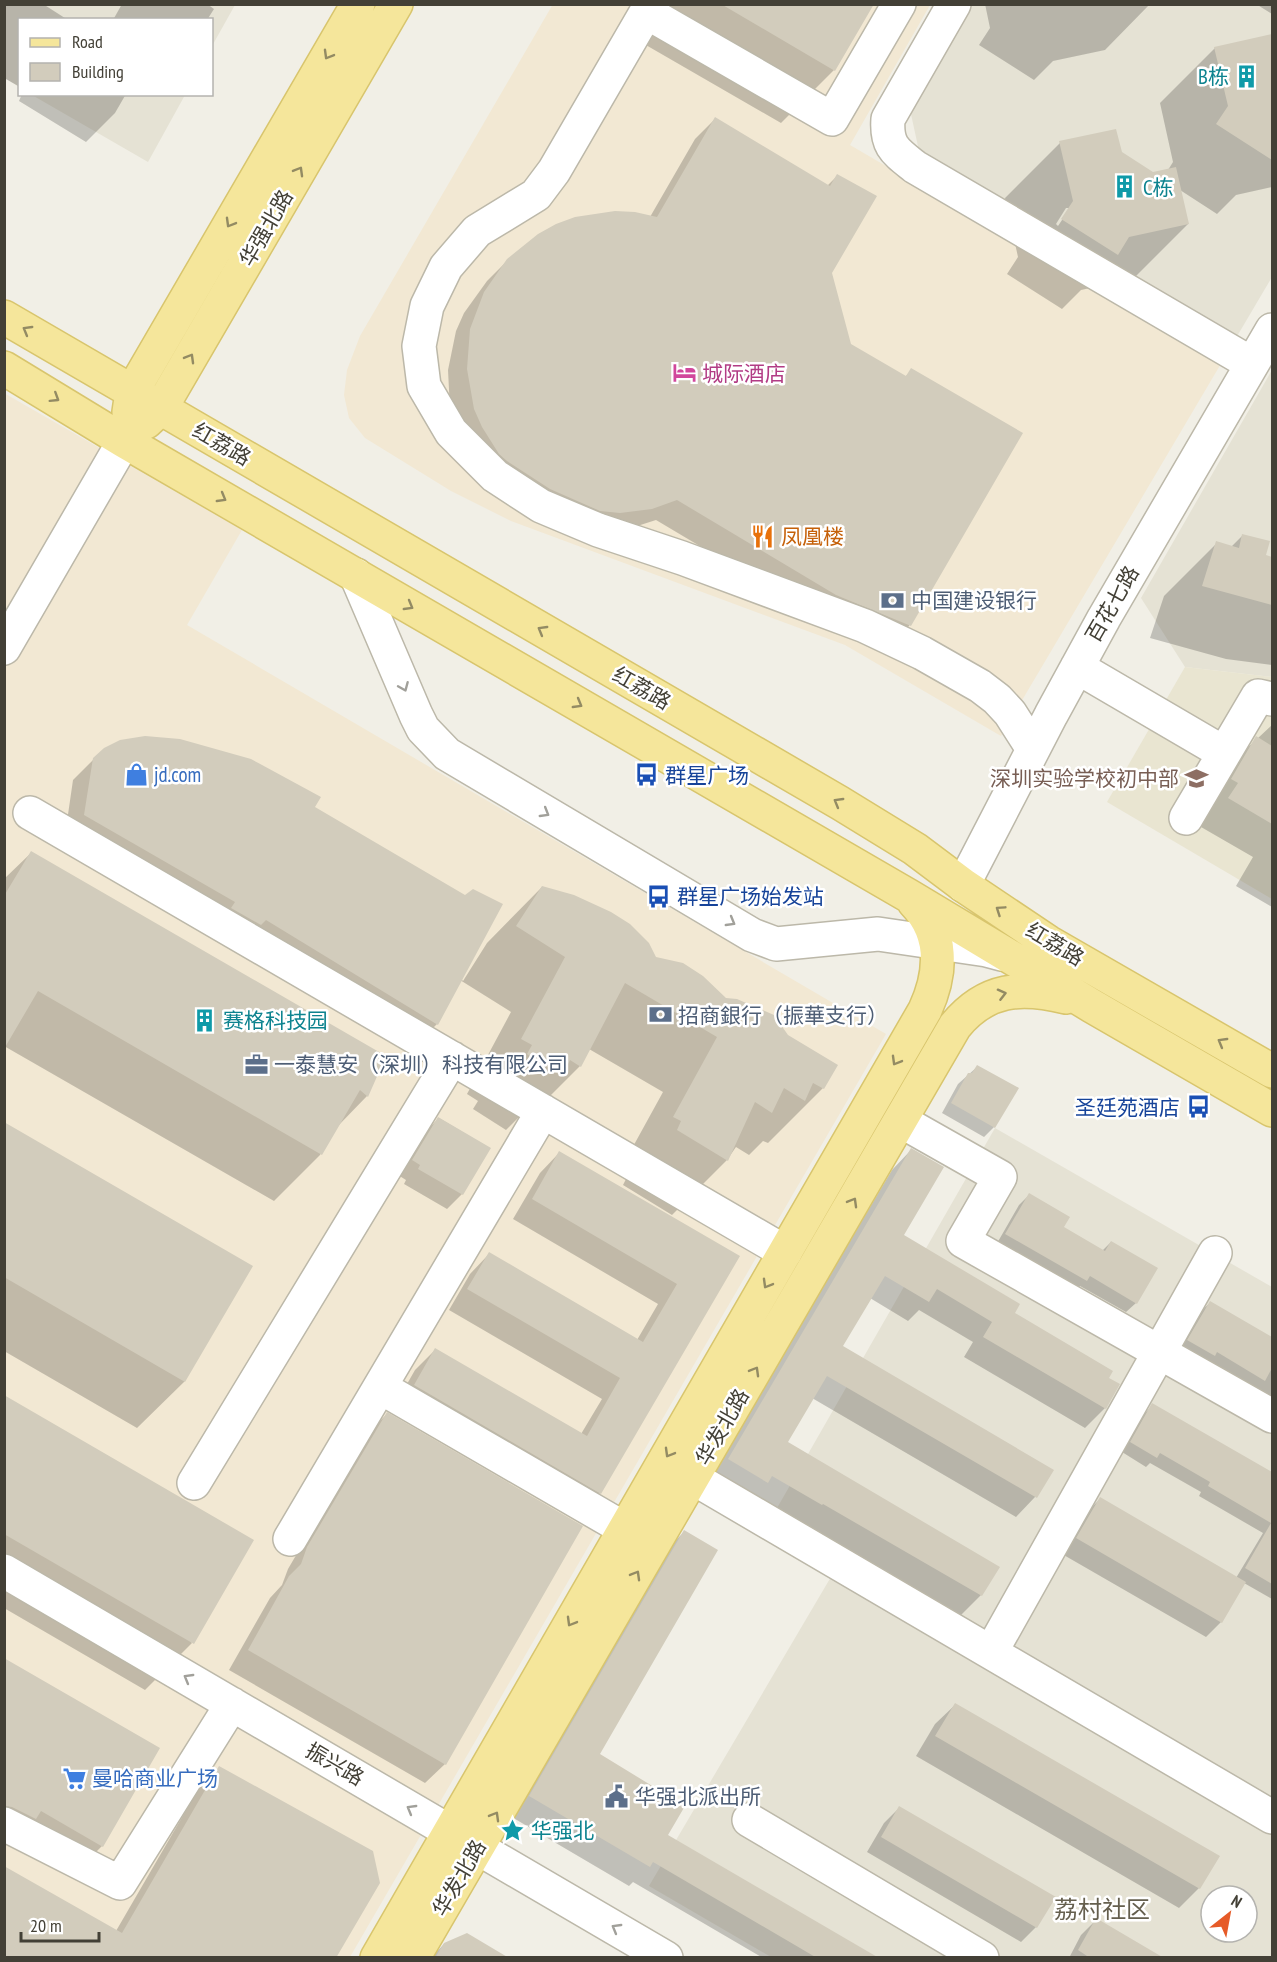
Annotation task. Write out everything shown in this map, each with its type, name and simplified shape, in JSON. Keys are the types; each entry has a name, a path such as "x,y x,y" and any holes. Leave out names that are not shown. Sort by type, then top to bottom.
{"main road":[{"name":"华强北路","path":"124,441 132,392 358,4"},
{"name":"华强北路","path":"124,441 161,408 396,4"},
{"name":"红荔路","path":"4,317 840,803 915,849 963,885 1048,942 1269,1067"},
{"name":"红荔路","path":"4,368 124,441 909,896 1092,1006 1272,1110"},
{"name":"华发北路","path":"413,1958 463,1839 625,1529 925,1010 936,982 937,942 926,917 909,896"},
{"name":"华发北路","path":"376,1958 463,1839 693,1478 956,1026 967,1012 981,1002 996,995 1014,991 1034,991 1069,998 1092,1006"}],"street":[{"path":"899,4 832,119 648,8 554,171 536,195 477,231 446,267 427,306 419,345 424,386 451,432 495,476 541,506 598,530 682,558 865,626 922,653 980,686 997,699 1010,713 1033,749"},
{"path":"954,4 888,119 887,135 896,152 915,167 1252,364"},
{"name":"百花七路","path":"963,885 1077,667 1272,330"},
{"name":"华强北路","path":"4,648 124,441"},
{"path":"356,575 416,715 435,743 459,762 765,941 787,943 878,934 987,950 1009,957"},
{"path":"1077,667 1224,753"},
{"path":"1186,818 1258,696 1272,699"},
{"path":"30,813 785,1252"},
{"path":"194,1483 452,1058"},
{"path":"290,1539 543,1111"},
{"path":"901,1120 1000,1177 963,1241 1272,1416"},
{"path":"991,1652 1215,1253"},
{"path":"380,1387 625,1529"},
{"path":"693,1478 1272,1817"},
{"name":"振兴路","path":"4,1570 666,1958"},
{"path":"4,1824 120,1883 232,1704"},
{"path":"749,1820 982,1958"}],"shaded area":[{"path":"5,4 235,4 213,44 213,18 18,18 18,86 5,78"},
{"path":"553,4 930,5 850,145 1222,362 1001,736 845,645 511,521 451,491 365,438 349,418 344,395 347,370 360,336"},
{"path":"967,5 1272,5 1272,277 1236,338 919,151 909,105"},
{"path":"34,96 184,96 148,162"},
{"path":"1272,370 1272,677 1185,667 1141,598"},
{"path":"4,393 242,530 187,625 886,1034 350,1957 5,1957"},
{"name":"深圳实验学校初中部","path":"1185,667 1272,677 1272,899 1107,802"},
{"path":"995,1128 1272,1287 1272,1957 771,1957 649,1886 838,1565 769,1522"}],"building":[{"path":"721,4 874,4 835,71"},
{"name":"B栋","path":"1272,34 1272,160 1216,124 1228,106 1214,47"},
{"name":"城际酒店","path":"715,117 830,186 837,174 877,196 832,273 851,344 906,376 911,368 1023,433 911,626 836,595 677,500 652,509 620,513 600,511 550,489 499,454 474,409 467,369 470,329 484,292 507,259 538,234 575,217 615,211 635,212 657,217"},
{"name":"C栋","path":"1116,129 1122,152 1153,172 1176,167 1189,224 1129,237 1118,255 1061,219 1073,201 1059,141"},
{"path":"1242,534 1270,541 1266,555 1272,557 1272,605 1202,586 1216,541 1239,548"},
{"path":"145,736 180,739 251,759 321,797 315,807 465,895 473,889 503,904 438,1025 266,920 261,925 231,908 235,902 84,815 93,758 104,748 120,740"},
{"path":"1256,736 1272,746 1272,824 1228,798 1238,783 1231,779"},
{"name":"赛格科技园","path":"31,851 386,1056 368,1097 360,1090 322,1155 38,991 4,1049 4,896"},
{"path":"542,886 574,895 611,912 630,924 649,943 656,957 683,963 703,976 726,998 737,999 774,1015 788,1035 838,1065 824,1089 813,1083 805,1101 784,1088 772,1113 755,1102 728,1161 677,1130 681,1121 673,1117 717,1037 625,983 581,1067 570,1060 562,1076 527,1054 532,1045 521,1039 565,957 516,926"},
{"path":"977,1065 1019,1088 995,1128 951,1103 968,1073 972,1073"},
{"path":"438,1117 491,1148 463,1195 418,1169 420,1165 412,1160"},
{"path":"4,1122 253,1266 185,1382 4,1277"},
{"path":"911,1148 944,1167 904,1235 1020,1304 1015,1313 1113,1371 1109,1378 1120,1384 1106,1409 983,1337 992,1322 937,1289 929,1302 885,1276 843,1346 1054,1470 1037,1498 827,1376 788,1442 1000,1567 982,1596 772,1476 768,1483 728,1459"},
{"path":"559,1151 740,1256 601,1494 414,1385 435,1348 587,1436 620,1378 467,1289 489,1252 643,1342 677,1284 532,1199"},
{"path":"1029,1193 1070,1217 1064,1227 1105,1251 1111,1241 1158,1268 1137,1304 1090,1276 1087,1281 1005,1234"},
{"path":"1210,1301 1272,1337 1272,1368 1265,1381 1217,1352 1215,1356 1187,1340"},
{"path":"4,1395 254,1540 194,1644 4,1534"},
{"path":"1152,1403 1272,1472 1272,1584 1245,1568 1271,1523 1208,1486 1210,1482 1160,1453 1157,1458 1130,1442"},
{"path":"387,1412 583,1526 446,1765 248,1650 289,1576 301,1564 307,1547"},
{"path":"1100,1497 1246,1582 1222,1623 1076,1538"},
{"path":"684,1530 718,1550 600,1754 685,1806 668,1835 879,1958 817,1958 653,1862 650,1867 529,1796"},
{"name":"曼哈商业广场","path":"4,1658 160,1748 103,1847 41,1811 36,1819 12,1807 4,1806"},
{"path":"955,1703 1220,1856 1203,1884 1199,1884 1199,1888 935,1736"},
{"path":"219,1766 373,1851 380,1883 336,1958 4,1958 4,1866 122,1933"},
{"path":"899,1806 1056,1897 1037,1928 881,1837"},
{"path":"1096,1918 1164,1958 1090,1958 1078,1950"},
{"path":"467,1933 509,1958 435,1958 444,1943"}],"place":[{"name":"B栋","path":"1247,76"},
{"name":"C栋","path":"1125,187"},
{"name":"城际酒店","path":"684,373"},
{"name":"凤凰楼","path":"763,536"},
{"name":"中国建设银行","path":"893,600"},
{"name":"jd.com","path":"136,774"},
{"name":"群星广场","path":"647,775"},
{"name":"深圳实验学校初中部","path":"1197,778"},
{"name":"群星广场始发站","path":"659,896"},
{"name":"招商銀行（振華支行）","path":"660,1015"},
{"name":"赛格科技园","path":"205,1020"},
{"name":"一泰慧安（深圳）科技有限公司","path":"256,1064"},
{"name":"圣廷苑酒店","path":"1198,1107"},
{"name":"曼哈商业广场","path":"74,1778"},
{"name":"华强北派出所","path":"617,1796"},
{"name":"华强北","path":"513,1830"}],"district":[{"name":"荔村社区","path":"1102,1909"}]}
